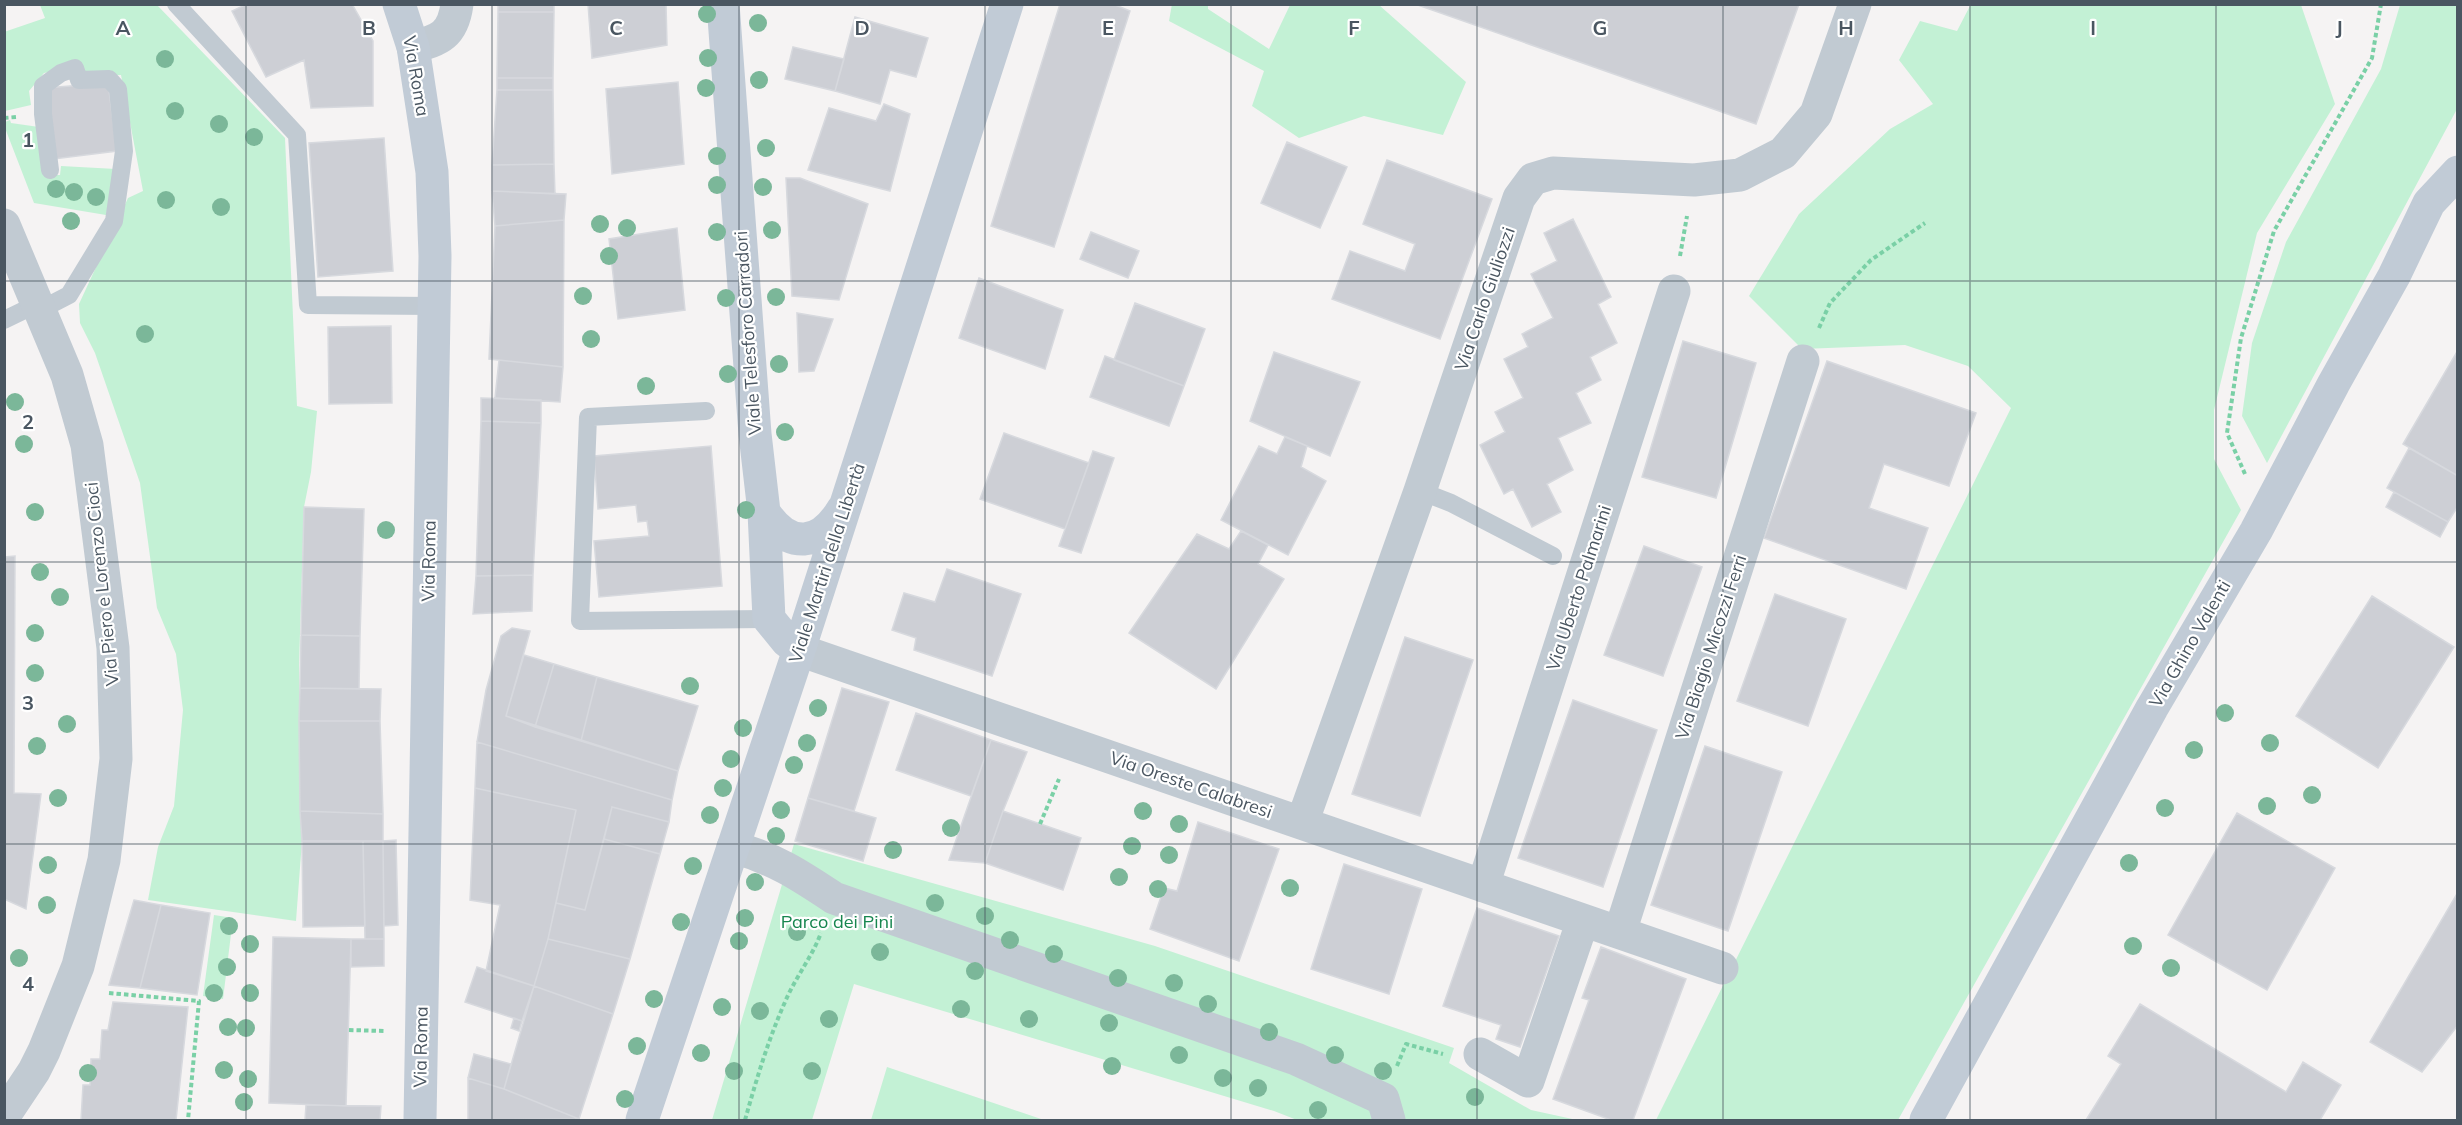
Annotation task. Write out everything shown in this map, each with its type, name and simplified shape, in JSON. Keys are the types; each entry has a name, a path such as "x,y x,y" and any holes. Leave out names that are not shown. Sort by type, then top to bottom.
{"main road":[{"name":"Via Roma","path":"399,4 413,46 432,172 435,256 420,1120"},
{"name":"Viale Telesforo Carradori","path":"723,4 755,434 764,513 769,619"},
{"name":"Viale Martiri della Libertà","path":"642,1120 799,650 1007,4"},
{"name":"Via Ghino Valenti","path":"1926,1120 2152,708 2273,499 2394,276 2429,203 2457,172"},
{"path":"764,513 772,526 784,535 795,539 807,539 834,524 845,507"},
{"path":"769,619 787,641 799,650"}],"street":[{"path":"413,46 438,40 455,22 457,4"},
{"name":"Via Carlo Giuliozzi","path":"1302,823 1420,491 1519,198 1533,180 1553,173 1694,180 1740,175 1783,153 1816,114 1855,4"},
{"name":"Via Piero e Lorenzo Cioci","path":"4,225 67,375 87,445 113,648 116,759 104,860 78,966 39,1061 4,1116"},
{"name":"Via Uberto Palmarini","path":"1483,886 1674,291"},
{"name":"Via Biagio Micozzi Ferri","path":"1620,932 1803,361"},
{"name":"Via Oreste Calabresi","path":"799,650 1722,968"},
{"path":"733,847 787,867 834,898 1296,1059 1383,1100 1389,1120"},
{"path":"1480,1054 1528,1081 1582,920"}],"lane":[{"path":"176,4 297,135 308,305 434,306"},
{"path":"4,320 69,295 114,221 124,151 118,89 109,79 79,80 75,68 61,73 43,86 43,114 50,170"},
{"path":"706,411 588,417 580,621 769,619"},
{"path":"1420,491 1451,503 1553,556"}],"path":[{"path":"2273,499 2249,484 2227,433 2241,338 2274,231 2372,58 2381,4"},
{"path":"1803,361 1830,303 1871,261 1925,223"},
{"path":"1680,255 1685,227"},
{"path":"1040,824 1060,776"},
{"path":"745,1120 784,1003 801,970 815,950 834,898"},
{"path":"109,993 199,1001 188,1120"},
{"path":"349,1030 378,1030"}],"green space":[{"path":"1172,4 1208,5 1208,9 1269,49 1290,5 1379,5 1466,82 1443,135 1364,116 1299,138 1252,106 1264,71 1169,21"},
{"path":"1971,4 2301,5 2335,104 2257,233 2214,410 2214,459 2241,510 1898,1120 1656,1120 2011,408 1968,366 1905,345 1802,349 1749,296 1799,214 1890,129 1933,104 1899,60 1920,21 1957,31"},
{"path":"40,5 157,5 285,138 297,406 317,411 311,472 304,507 299,665 302,841 296,921 148,900 158,847 174,806 183,710 176,654 157,608 140,483 95,353 80,323 79,304 128,198 143,191 121,75 82,76 80,66 44,73 29,91 31,105 5,111 4,32 45,18"},
{"path":"2400,5 2457,5 2457,109 2267,463 2242,416 2252,343 2286,242 2381,69"},
{"path":"10,120 11,123 39,127 46,175 60,175 61,166 116,169 106,215 34,203 5,128 5,122"},
{"name":"Parco dei Pini","path":"794,844 1155,946 1454,1048 1449,1063 1531,1110 1577,1120 1297,1120 1274,1111 854,984 812,1120 712,1120"},
{"path":"214,915 233,918 223,999 203,996"},
{"path":"887,1067 1044,1120 871,1120"}],"building":[{"path":"247,4 352,4 373,41 373,106 311,108 304,60 266,77 232,11"},
{"path":"498,4 554,4 554,12 498,12"},
{"path":"588,4 666,4 667,45 592,58"},
{"path":"1060,4 1113,4 1130,11 1054,247 991,226"},
{"path":"1415,4 1799,4 1756,124"},
{"path":"498,12 554,12 553,78 497,78"},
{"path":"855,17 928,38 916,77 890,70 880,104 835,91"},
{"path":"793,47 844,59 835,91 785,79"},
{"path":"497,78 553,78 553,90 497,90"},
{"path":"678,82 684,164 612,174 606,89"},
{"path":"108,83 117,151 54,159 45,88"},
{"path":"497,90 553,90 554,164 492,165"},
{"path":"884,104 910,114 890,191 808,170 829,108 876,121"},
{"path":"384,138 393,271 318,277 309,143"},
{"path":"1287,142 1347,167 1320,228 1261,203"},
{"path":"1387,160 1492,199 1440,339 1332,299 1350,251 1405,271 1415,244 1363,224"},
{"path":"554,164 555,194 492,191 492,165"},
{"path":"786,178 800,178 868,204 839,300 792,296"},
{"path":"492,191 566,194 564,220 495,226"},
{"path":"1573,219 1611,297 1598,304 1617,343 1590,357 1601,380 1576,393 1591,423 1558,438 1573,470 1547,484 1561,512 1532,527 1513,489 1504,494 1480,445 1505,432 1495,412 1523,398 1504,359 1528,347 1522,334 1553,318 1531,274 1557,261 1544,233"},
{"path":"564,220 563,367 489,359 495,226"},
{"path":"677,228 685,310 618,319 609,239"},
{"path":"1091,232 1139,251 1128,278 1080,259"},
{"path":"979,278 1063,310 1045,369 959,338"},
{"path":"1135,303 1205,329 1184,386 1114,360"},
{"path":"797,313 833,319 814,371 799,372"},
{"path":"391,326 392,403 329,404 328,327"},
{"path":"1683,341 1756,363 1716,498 1642,477"},
{"path":"2458,350 2458,476 2403,444"},
{"path":"1274,352 1360,382 1330,456 1250,421"},
{"path":"1105,356 1184,386 1169,426 1090,397"},
{"path":"499,360 563,367 560,402 495,398"},
{"path":"1827,361 1976,413 1949,486 1884,464 1869,508 1928,528 1906,589 1764,538"},
{"path":"481,398 541,400 541,423 481,421"},
{"path":"481,421 541,423 533,575 476,576"},
{"path":"1004,433 1089,463 1065,529 980,499"},
{"path":"1285,437 1307,446 1301,467 1326,481 1288,555 1221,520 1259,446 1277,454"},
{"path":"711,446 722,586 599,597 594,541 649,536 647,521 638,522 636,505 598,509 594,456"},
{"path":"2409,448 2458,476 2458,506 2448,522 2387,488"},
{"path":"1093,451 1114,458 1081,553 1059,546"},
{"path":"2394,492 2448,522 2440,537 2386,507"},
{"path":"304,507 364,509 360,636 301,635"},
{"path":"1241,531 1268,545 1258,564 1284,579 1216,689 1129,633 1197,534 1229,549"},
{"path":"1644,546 1702,567 1663,676 1604,655"},
{"path":"15,556 14,793 41,794 26,909 4,899 4,557"},
{"path":"947,569 1021,594 992,676 914,650 916,638 892,630 904,593 935,602"},
{"path":"533,575 532,611 473,614 476,576"},
{"path":"1775,594 1846,619 1808,726 1737,701"},
{"path":"2372,596 2454,647 2378,768 2296,716"},
{"path":"512,628 530,631 506,716 678,771 672,800 477,742 486,690 501,636"},
{"path":"301,635 360,636 359,689 300,688"},
{"path":"1405,637 1473,660 1420,816 1352,794"},
{"path":"524,655 554,664 535,727 506,716"},
{"path":"554,664 597,677 581,741 535,727"},
{"path":"597,677 698,706 678,771 581,741"},
{"path":"300,688 381,689 380,721 299,721"},
{"path":"842,688 889,702 854,811 808,798"},
{"path":"1573,700 1657,730 1603,887 1518,858"},
{"path":"916,713 991,740 971,796 896,770"},
{"path":"299,721 380,721 383,814 300,811"},
{"path":"991,740 1027,752 985,863 949,860"},
{"path":"477,742 672,800 669,822 612,807 585,910 556,903 576,810 475,788"},
{"path":"1705,746 1782,772 1728,931 1651,905"},
{"path":"475,788 576,810 548,939 534,986 486,971 500,905 470,900"},
{"path":"808,798 876,818 863,861 795,841"},
{"path":"612,807 669,822 660,854 604,839"},
{"path":"300,811 383,814 383,841 302,841"},
{"path":"1003,811 1081,838 1063,890 985,863"},
{"path":"2237,813 2335,868 2267,990 2168,935"},
{"path":"1198,822 1279,849 1239,961 1150,929 1164,888 1177,891"},
{"path":"604,839 660,854 630,959 548,939 556,903 585,910"},
{"path":"396,840 398,925 384,926 383,841"},
{"path":"302,841 363,841 365,926 303,927"},
{"path":"363,841 383,841 384,939 365,939"},
{"path":"1344,864 1422,889 1389,994 1311,969"},
{"path":"2458,892 2458,1025 2422,1072 2370,1042"},
{"path":"134,900 161,905 140,988 109,985"},
{"path":"161,905 210,913 197,995 140,988"},
{"path":"1477,908 1559,936 1520,1047 1496,1039 1501,1025 1443,1006"},
{"path":"273,937 351,939 346,1106 269,1103"},
{"path":"351,939 384,939 384,966 351,967"},
{"path":"548,939 630,959 613,1014 534,986"},
{"path":"1601,947 1686,979 1633,1120 1611,1120 1553,1099 1589,1000 1582,998"},
{"path":"477,967 534,986 522,1021 465,1002"},
{"path":"534,986 613,1014 579,1119 504,1089"},
{"path":"113,1002 188,1007 176,1120 81,1120 83,1085 90,1085 91,1059 100,1059 102,1030 108,1030"},
{"path":"2140,1004 2286,1092 2303,1062 2341,1085 2320,1120 2086,1120 2121,1064 2108,1056"},
{"path":"514,1018 522,1021 519,1031 511,1028"},
{"path":"474,1054 511,1064 504,1089 468,1078"},
{"path":"468,1078 504,1089 579,1119 468,1120"},
{"path":"306,1105 381,1106 380,1120 305,1120"}]}
